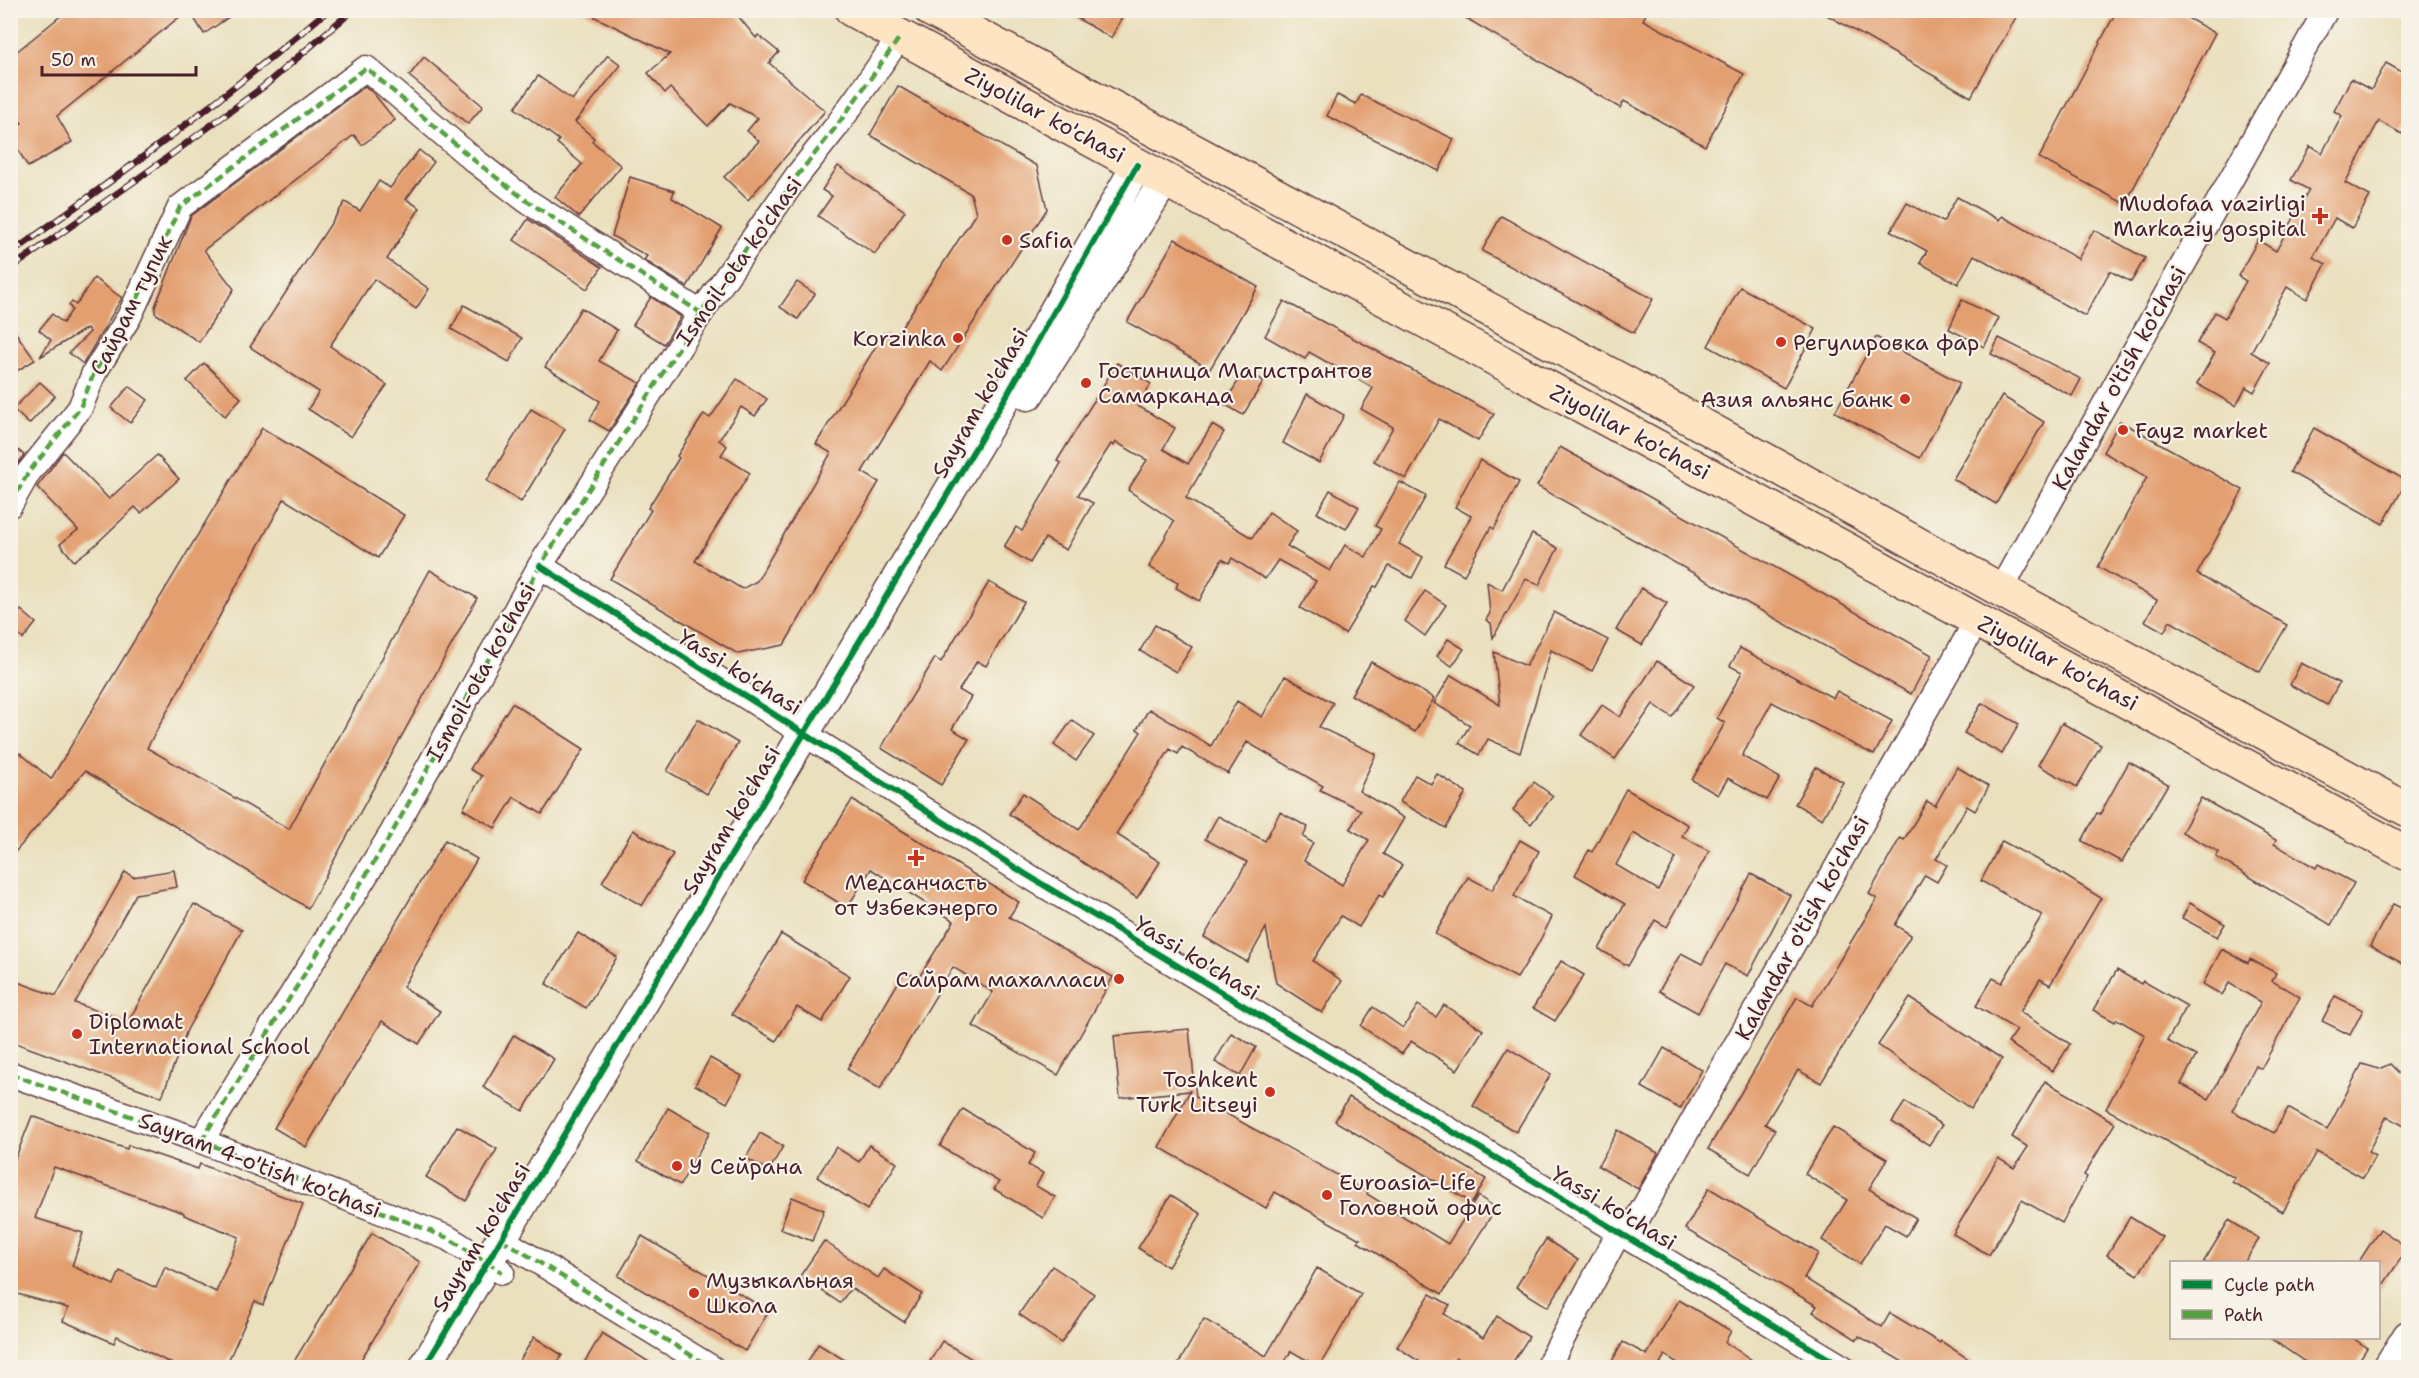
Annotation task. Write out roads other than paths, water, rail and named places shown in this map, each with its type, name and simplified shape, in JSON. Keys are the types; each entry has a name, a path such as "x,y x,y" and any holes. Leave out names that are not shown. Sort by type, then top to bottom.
{"main road":[{"name":"Ziyolilar ko'chasi","path":"852,10 2409,854"},
{"name":"Ziyolilar ko'chasi","path":"931,10 1626,383 2144,669 2409,810"},
{"name":"Sayram ko'chasi","path":"1151,172 1172,140"},
{"path":"1607,419 1626,383"},
{"path":"2127,701 2144,669"}],"street":[{"name":"Kalandar o'tish ko'chasi","path":"2001,589 2326,10"},
{"name":"Ismoil-ota ko'chasi","path":"201,1141 392,833 540,566 701,313 797,176 836,127 900,37"},
{"name":"Сайрам тупик","path":"10,505 28,473 80,408 94,373 129,317 180,207 366,68 475,161 528,201 701,313"},
{"name":"Sayram ko'chasi","path":"445,1368 502,1256 811,738 1007,395 1151,172"},
{"name":"Yassi ko'chasi","path":"540,566 1027,875 1844,1368"},
{"name":"Kalandar o'tish ko'chasi","path":"1547,1368 1977,620"},
{"name":"Sayram 4-o'tish ko'chasi","path":"10,1074 201,1141 448,1238 502,1256 712,1368"},
{"name":"Sayram ko'chasi","path":"424,1368 502,1256"},
{"path":"2388,1368 2409,1336"}],"railway":[{"path":"10,254 172,135 328,10"},
{"path":"10,269 263,87 353,10"}],"place":[{"name":"Mudofaa vazirligi Markaziy gospital","path":"2320,216"},
{"name":"Safia","path":"1007,240"},
{"name":"Korzinka","path":"958,338"},
{"name":"Регулировка фар","path":"1781,342"},
{"name":"Гостиница Магистрантов Самарканда","path":"1086,383"},
{"name":"Азия альянс банк","path":"1905,399"},
{"name":"Fayz market","path":"2123,430"},
{"name":"Медсанчасть от Узбекэнерго","path":"916,858"},
{"name":"Сайрам махалласи","path":"1119,979"},
{"name":"Diplomat International School","path":"77,1034"},
{"name":"Toshkent Turk Litseyi","path":"1270,1092"},
{"name":"У Сейрана","path":"677,1166"},
{"name":"Euroasia-Life Головной офис","path":"1327,1195"},
{"name":"Музыкальная Школа","path":"694,1293"}]}
